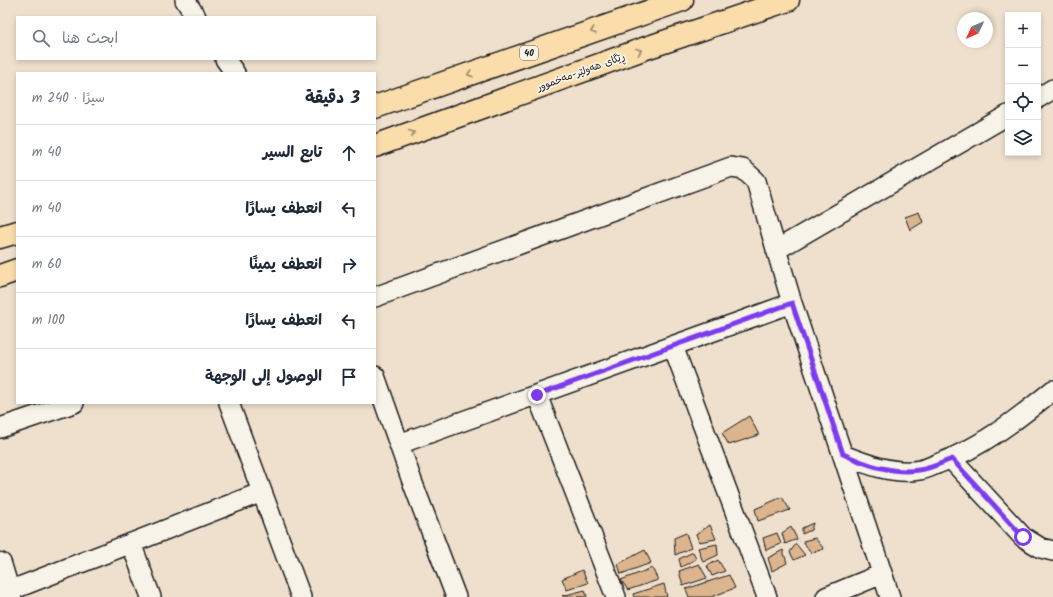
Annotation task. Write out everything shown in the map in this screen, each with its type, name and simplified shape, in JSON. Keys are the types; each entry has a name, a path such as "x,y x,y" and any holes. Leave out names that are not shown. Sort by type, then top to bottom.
{"highway":[{"name":"40","path":"376,107 682,0"},
{"name":"ڕێگای هەولێر-مەخموور","path":"376,146 788,0"},
{"path":"0,238 16,232"},
{"path":"0,276 16,270"}],"main road":[{"path":"0,564 10,594"}],"street":[{"path":"185,0 195,16"},
{"path":"226,60 234,72"},
{"path":"1041,96 1053,89"},
{"path":"776,250 1005,117"},
{"path":"376,297 731,167 743,169 756,181 792,303 890,597"},
{"path":"399,444 792,303"},
{"path":"673,346 768,597"},
{"path":"376,379 456,597"},
{"path":"843,454 866,464 894,471 920,470 952,459 986,439 1024,414 1053,390"},
{"path":"537,395 616,597"},
{"path":"0,428 71,404"},
{"path":"229,404 301,597"},
{"path":"952,459 1023,537 1041,548 1053,551"},
{"path":"10,594 131,543 262,492"},
{"path":"131,543 151,597"},
{"path":"826,597 882,574"}],"building":[{"path":"919,212 923,222 910,230 905,217"},
{"path":"749,416 759,435 729,445 722,433"},
{"path":"782,497 790,510 758,521 755,509"},
{"path":"813,523 811,530 802,534 802,528"},
{"path":"710,525 716,539 699,542 696,534"},
{"path":"791,527 797,539 785,544 782,533"},
{"path":"686,533 691,548 675,555 674,538"},
{"path":"777,533 781,544 766,550 763,538"},
{"path":"815,538 824,549 811,553 803,541"},
{"path":"717,544 718,555 703,562 698,548"},
{"path":"796,544 805,555 794,560 790,552"},
{"path":"645,550 651,563 621,574 618,564"},
{"path":"783,550 787,563 772,571 768,558"},
{"path":"693,552 696,559 681,567 679,559"},
{"path":"718,560 725,571 712,576 707,566"},
{"path":"699,564 707,578 683,586 679,571"},
{"path":"652,568 658,580 628,590 621,580"},
{"path":"582,570 588,583 567,590 562,579"},
{"path":"729,575 735,588 711,597 689,597 686,589"},
{"path":"664,584 667,597 634,597 633,594"},
{"path":"585,590 587,597 562,596"}],"route":[{"path":"537,395 792,303 843,454 866,464 894,471 920,470 952,459 1023,537"}]}
